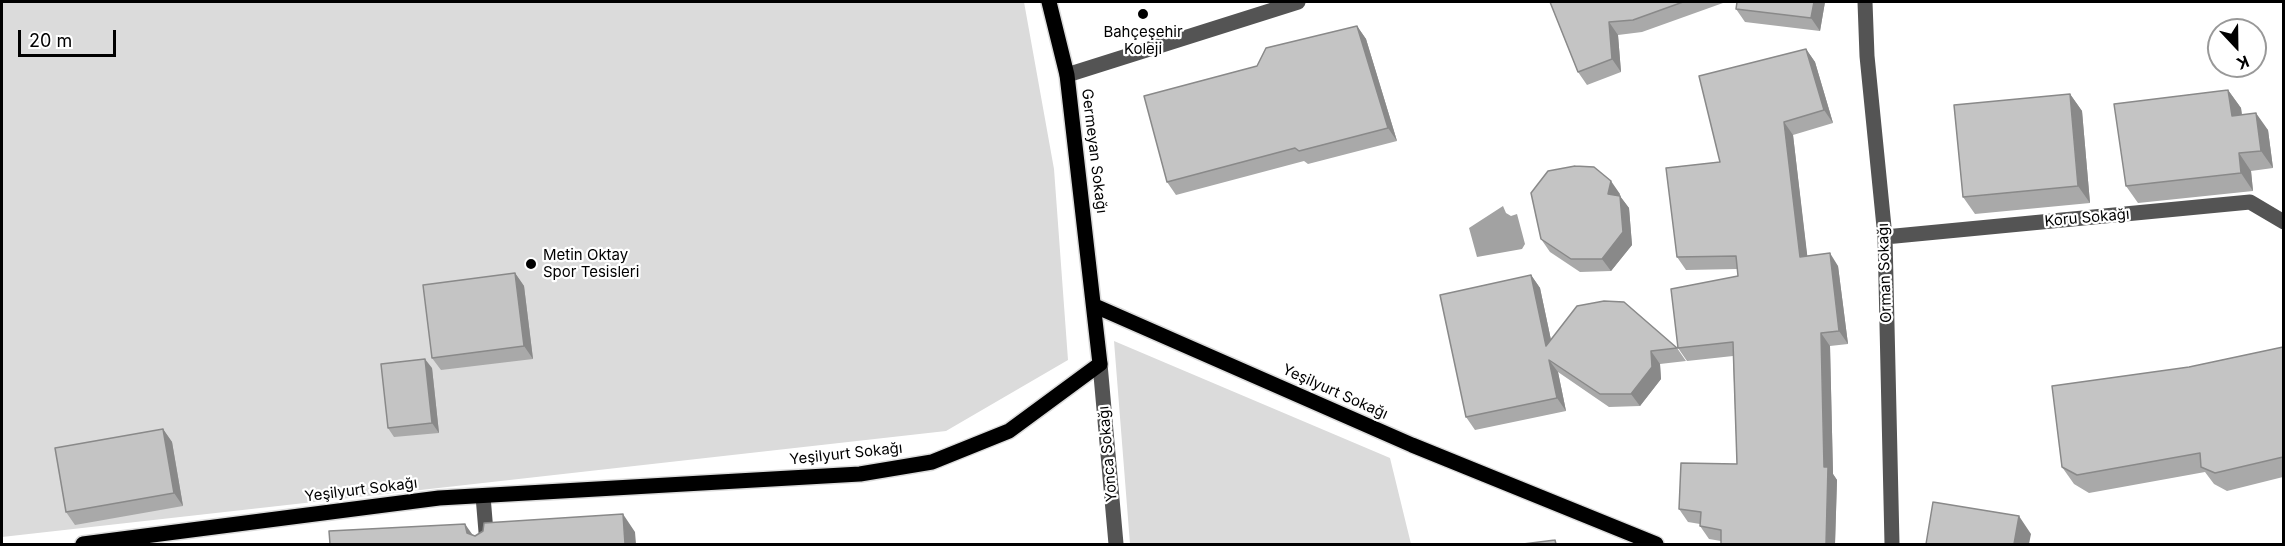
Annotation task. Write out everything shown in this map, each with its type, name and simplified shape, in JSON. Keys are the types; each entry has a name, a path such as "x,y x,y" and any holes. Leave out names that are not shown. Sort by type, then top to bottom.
{"main road":[{"name":"Germeyan Sokağı","path":"1049,2 1066,75 1095,306"},
{"path":"1095,306 1100,364"},
{"name":"Yeşilyurt Sokağı","path":"1095,306 1412,445 1656,544"},
{"name":"Yeşilyurt Sokağı","path":"83,544 439,498 860,474 932,462 1009,431 1100,364"}],"street":[{"path":"1066,75 1298,2"},
{"name":"Orman Sokağı","path":"1865,2 1867,56 1885,237 1892,544"},
{"name":"Koru Sokağı","path":"1885,237 2250,202 2283,222"},
{"name":"Yonca Sokağı","path":"1100,364 1116,544"},
{"path":"483,496 487,544"}],"shaded area":[{"name":"Metin Oktay Spor Tesisleri","path":"2,2 1024,2 1054,169 1068,360 946,431 2,537"},
{"path":"1503,206 1506,213 1511,216 1517,214 1525,244 1522,249 1477,257 1469,228"},
{"path":"1114,341 1390,458 1411,544 1130,544"}],"building":[{"path":"1550,2 1683,2 1633,20 1609,22 1612,59 1578,72"},
{"path":"1737,2 1814,2 1811,18 1736,9"},
{"path":"1357,26 1388,128 1299,151 1295,148 1167,182 1144,96 1257,66 1266,48"},
{"path":"1806,49 1824,110 1784,122 1800,257 1830,253 1839,331 1821,333 1824,467 1828,467 1826,544 1721,544 1721,530 1700,526 1701,512 1679,509 1681,463 1737,464 1733,342 1678,348 1671,289 1738,276 1736,256 1677,257 1666,168 1720,162 1699,76"},
{"path":"2228,90 2232,116 2256,113 2261,151 2239,153 2241,173 2126,186 2114,104"},
{"path":"2070,94 2078,186 1963,197 1954,105"},
{"path":"1575,166 1594,167 1611,181 1608,194 1620,196 1623,232 1602,259 1571,259 1541,239 1531,193 1548,171"},
{"path":"515,273 524,346 432,358 423,285"},
{"path":"1531,275 1546,346 1577,306 1604,301 1624,302 1677,348 1651,351 1652,367 1631,394 1600,394 1549,360 1557,398 1466,417 1440,295"},
{"path":"2283,347 2283,457 2215,473 2201,467 2200,453 2077,475 2062,467 2052,386 2189,367"},
{"path":"425,359 432,423 388,428 381,364"},
{"path":"163,429 174,493 66,512 55,448"},
{"path":"1933,502 2019,516 2014,544 1926,544"},
{"path":"623,514 625,544 330,544 329,531 465,524 467,533 475,536 483,531 484,523"},
{"path":"1555,540 1556,544 1523,544"}],"place":[{"name":"Bahçeşehir Koleji","path":"1143,14"},
{"name":"Metin Oktay Spor Tesisleri","path":"531,264"}]}
